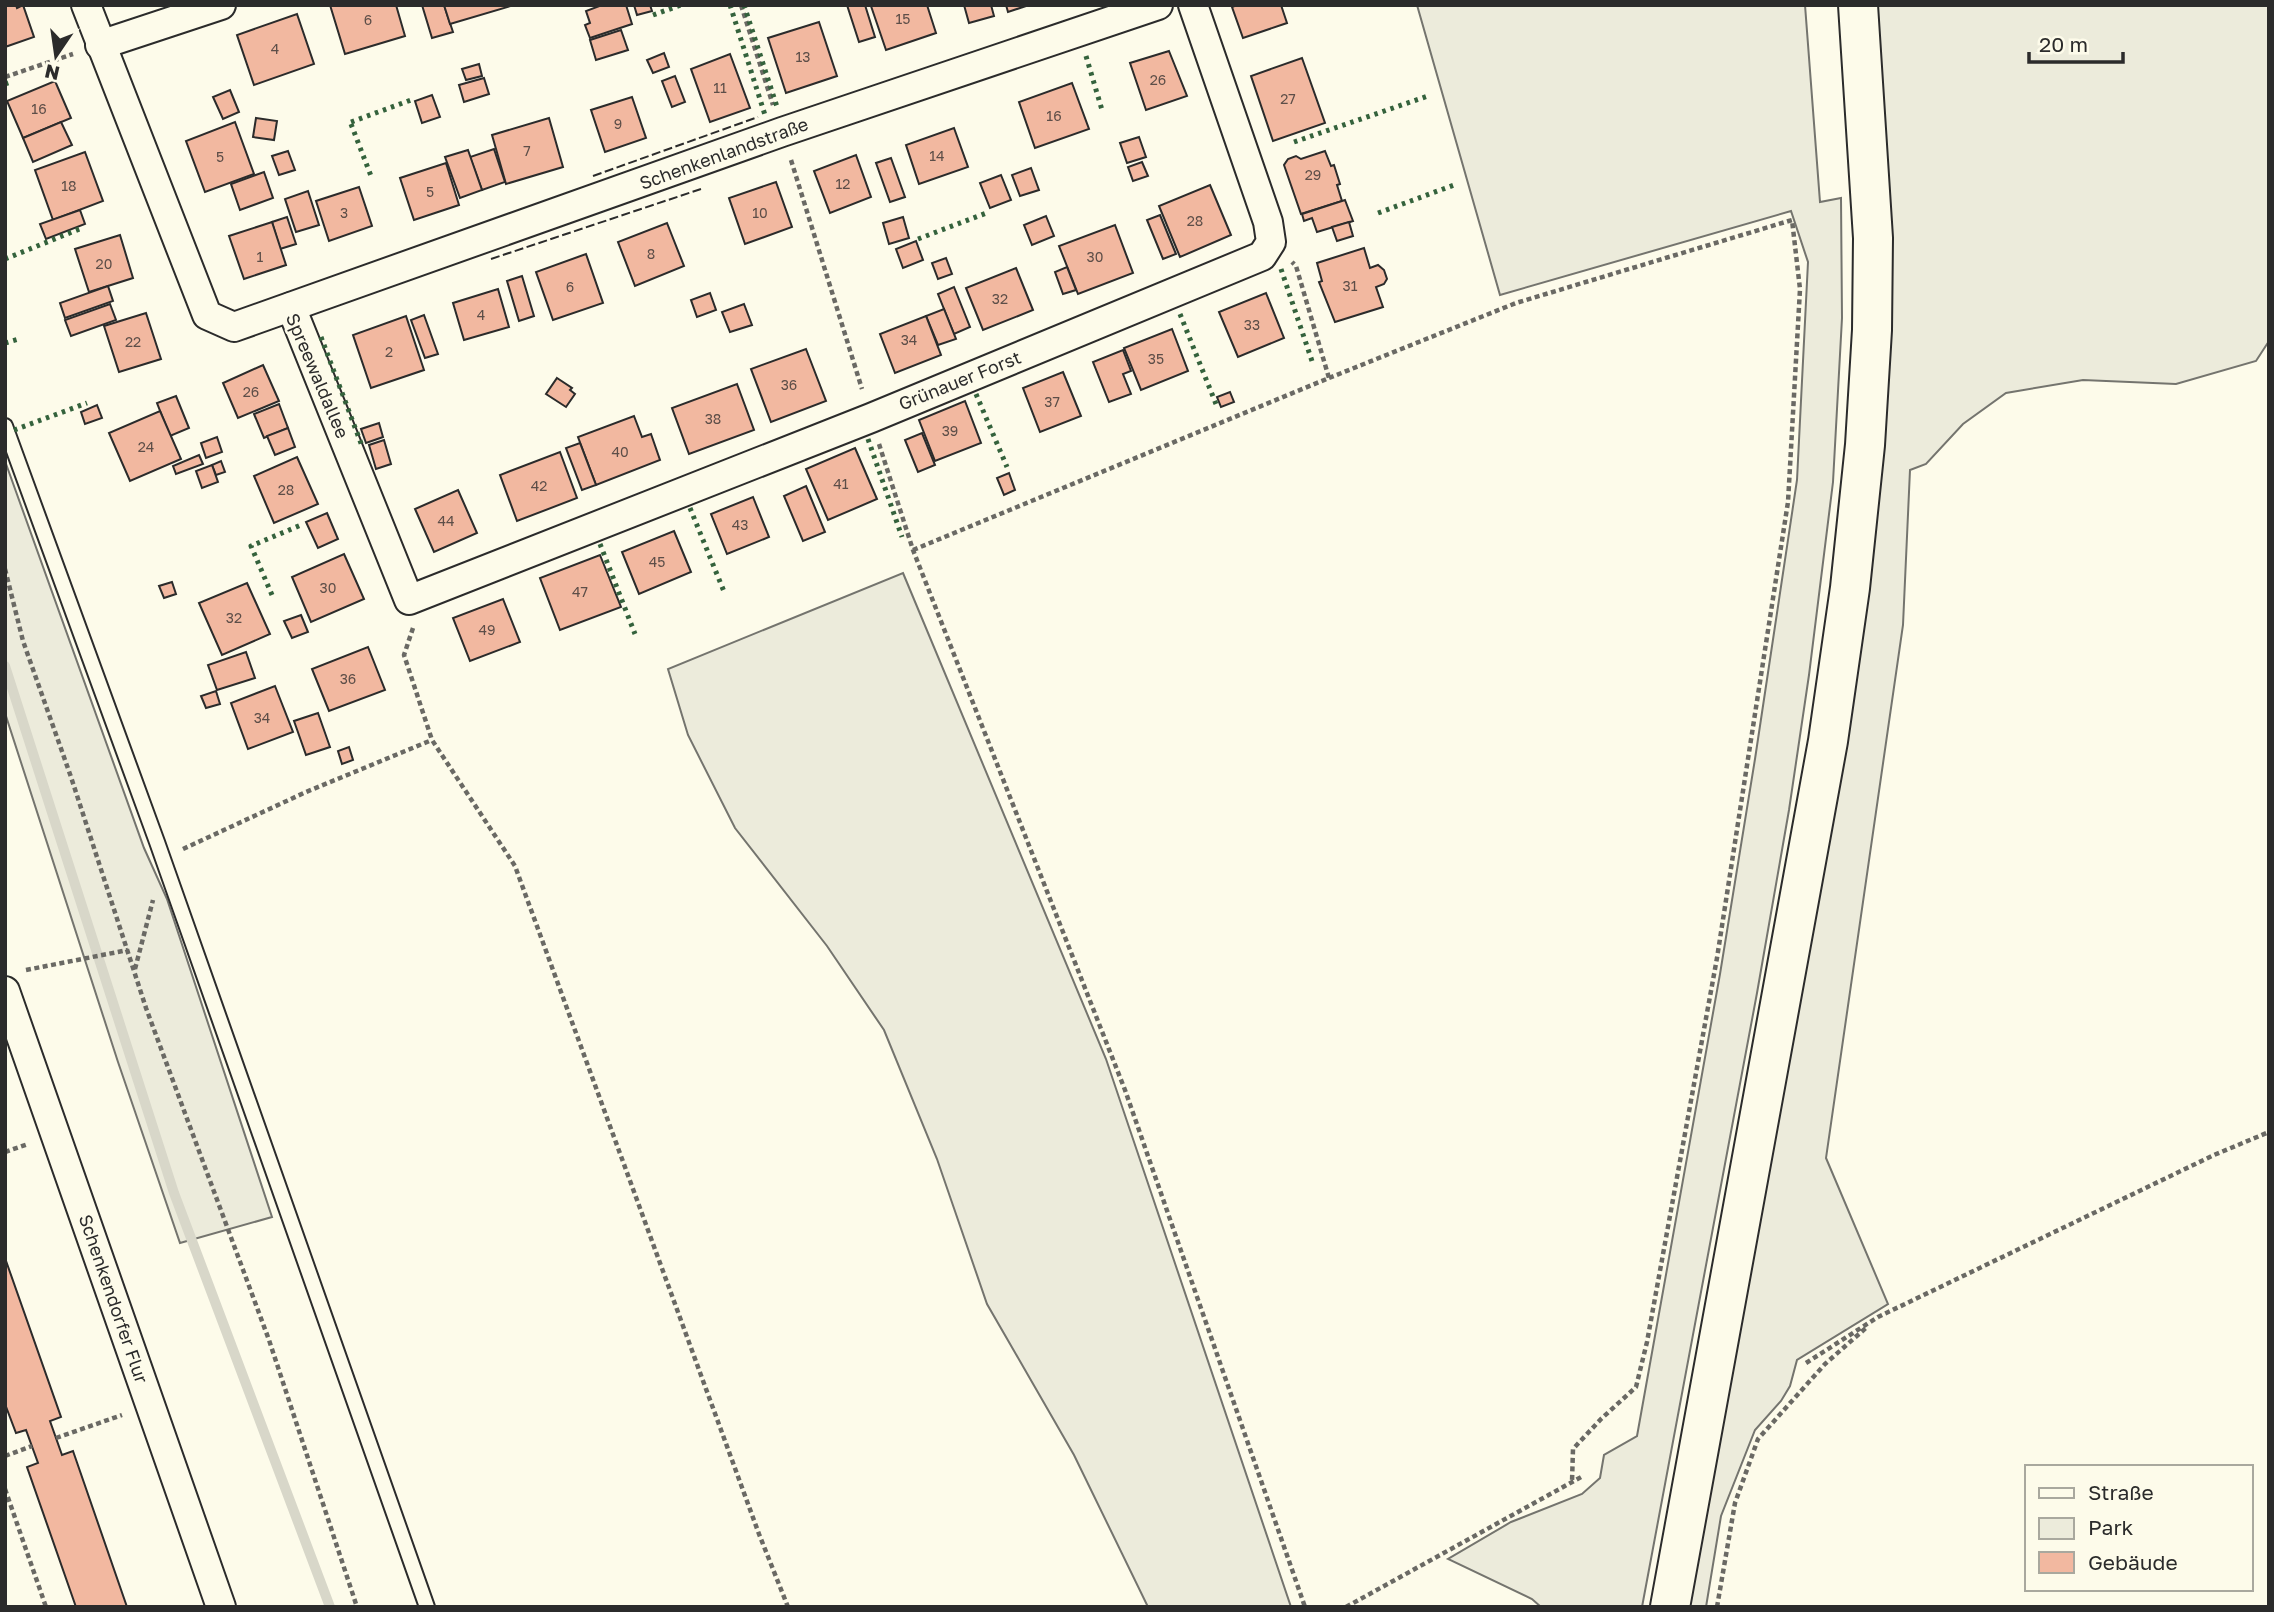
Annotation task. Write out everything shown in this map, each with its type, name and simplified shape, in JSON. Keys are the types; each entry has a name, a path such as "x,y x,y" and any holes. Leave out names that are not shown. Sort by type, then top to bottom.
{"main road":[{"path":"1670,1607 1828,741 1850,588 1872,330 1873,238 1858,5"}],"street":[{"name":"Spreewaldallee","path":"86,5 207,315 234,327 291,307 409,600"},
{"path":"100,45 220,5"},
{"name":"Schenkenlandstraße","path":"291,307 782,132 1158,5"},
{"path":"1194,5 1268,222 1271,242"},
{"name":"Grünauer Forst","path":"409,600 871,418 1262,256 1271,242"},
{"name":"Schenkendorfer Flur","path":"12,982 150,1405 221,1607"}],"lane":[{"path":"5,426 163,859 427,1607"}],"path":[{"path":"741,5 913,550 1125,1090 1305,1607"},
{"path":"5,77 100,45"},
{"path":"913,550 1516,303 1792,220 1800,289 1788,502 1717,958 1647,1342 1636,1387 1573,1449 1572,1482"},
{"path":"1271,242 1296,266 1329,378"},
{"path":"5,569 23,641 135,972 269,1340 357,1607"},
{"path":"409,600 416,620 404,655 432,740 515,866 759,1534 789,1607"},
{"path":"135,972 163,859 306,792 432,740"},
{"path":"12,982 82,958 128,950"},
{"path":"1806,1363 1878,1317 2269,1132"},
{"path":"1717,1607 1735,1503 1758,1439 1825,1364 1878,1317"},
{"path":"56,1438 150,1405"},
{"path":"5,1456 32,1446"},
{"path":"1346,1607 1583,1476"},
{"path":"5,1489 46,1607"}],"green space":[{"path":"1417,5 1805,5 1820,202 1841,198 1842,318 1833,482 1809,675 1757,993 1642,1607 1541,1607 1532,1599 1448,1559 1511,1522 1582,1494 1600,1478 1604,1455 1637,1436 1720,974 1797,480 1808,262 1791,211 1500,295"},
{"path":"1866,5 2269,5 2269,341 2256,361 2176,384 2083,380 2006,393 1963,424 1926,464 1910,470 1903,625 1826,1158 1888,1304 1797,1360 1790,1386 1781,1401 1755,1430 1721,1516 1706,1607 1687,1607 1860,602"},
{"path":"5,461 144,848 167,899 272,1217 180,1243 118,1062 5,713"},
{"path":"903,573 1106,1059 1291,1607 1148,1607 1074,1455 987,1304 937,1159 884,1030 827,946 735,828 688,735 668,669"}],"building":[{"path":"5,5 16,5 17,8 23,5 34,37 5,47"},
{"path":"330,5 396,5 405,36 345,54"},
{"path":"422,5 444,5 453,32 432,38"},
{"path":"444,5 514,5 450,24"},
{"path":"602,5 626,5 632,24 590,38 585,25 590,23 586,11"},
{"path":"634,5 650,5 652,11 637,15"},
{"path":"847,5 865,5 875,37 859,42"},
{"path":"927,5 936,33 886,50 871,6"},
{"path":"964,5 991,5 994,16 969,23"},
{"path":"1006,5 1029,5 1008,12"},
{"path":"1281,5 1287,23 1243,38 1232,7"},
{"path":"297,14 314,64 254,85 237,35"},
{"path":"819,22 837,76 786,93 768,38"},
{"path":"621,30 628,50 596,60 590,40"},
{"path":"1169,51 1187,96 1146,110 1130,63"},
{"path":"664,53 669,67 653,73 647,60"},
{"path":"730,54 750,108 710,122 691,69"},
{"path":"1302,58 1325,123 1273,141 1251,76"},
{"path":"479,64 482,76 466,80 462,69"},
{"path":"675,76 685,102 672,107 662,81"},
{"path":"484,78 489,94 464,102 459,85"},
{"path":"55,81 71,118 23,138 7,101"},
{"path":"1072,83 1089,129 1035,148 1019,102"},
{"path":"230,90 239,112 223,119 213,97"},
{"path":"432,95 440,117 422,123 415,101"},
{"path":"632,97 646,138 605,152 591,110"},
{"path":"256,118 277,121 274,140 253,137"},
{"path":"549,118 563,167 506,184 492,135"},
{"path":"61,122 72,145 33,162 23,138"},
{"path":"235,122 254,174 205,192 186,141"},
{"path":"954,128 968,167 919,184 906,145"},
{"path":"1139,137 1146,157 1127,163 1120,143"},
{"path":"494,149 505,182 482,190 470,157"},
{"path":"468,150 482,190 460,198 445,157"},
{"path":"288,151 295,170 279,175 272,156"},
{"path":"1325,151 1331,166 1334,165 1342,201 1301,214 1284,165 1288,159 1296,156 1301,159"},
{"path":"85,152 103,201 53,220 35,170"},
{"path":"856,155 871,197 830,213 814,171"},
{"path":"891,158 905,197 890,202 876,163"},
{"path":"1142,162 1148,176 1133,181 1128,167"},
{"path":"446,163 459,205 414,220 400,178"},
{"path":"1031,168 1039,190 1020,196 1012,175"},
{"path":"264,172 273,198 240,210 231,184"},
{"path":"1001,175 1011,200 990,208 980,183"},
{"path":"776,182 792,227 745,244 729,198"},
{"path":"1210,185 1231,235 1180,257 1159,206"},
{"path":"359,187 372,226 329,241 316,201"},
{"path":"308,191 319,225 296,232 285,199"},
{"path":"1345,200 1353,221 1317,232 1312,218 1304,221 1302,214"},
{"path":"80,210 85,224 46,239 40,224"},
{"path":"1160,215 1176,254 1163,259 1147,220"},
{"path":"1046,216 1054,236 1032,245 1024,225"},
{"path":"287,217 296,244 280,249 272,222"},
{"path":"903,217 909,238 889,244 883,223"},
{"path":"272,222 286,265 244,279 229,236"},
{"path":"1349,222 1353,236 1337,241 1332,227"},
{"path":"667,223 684,266 635,286 618,242"},
{"path":"1115,225 1133,273 1078,294 1059,246"},
{"path":"120,235 133,278 89,292 75,249"},
{"path":"916,241 923,260 903,268 896,249"},
{"path":"1364,248 1370,268 1378,265 1384,270 1387,279 1384,284 1376,287 1383,307 1335,322 1319,282 1322,281 1317,263"},
{"path":"586,254 603,303 553,320 536,272"},
{"path":"946,258 952,274 938,279 932,263"},
{"path":"1067,267 1076,290 1063,294 1055,272"},
{"path":"1016,268 1033,310 983,330 966,288"},
{"path":"522,276 534,316 519,321 507,281"},
{"path":"108,286 113,301 65,318 60,303"},
{"path":"954,287 970,327 954,334 938,294"},
{"path":"498,289 509,327 464,340 453,303"},
{"path":"710,293 716,310 697,317 691,300"},
{"path":"1266,293 1284,338 1238,357 1219,312"},
{"path":"110,304 116,320 71,336 65,320"},
{"path":"744,304 752,325 730,332 722,312"},
{"path":"944,309 956,339 938,345 926,316"},
{"path":"146,313 161,359 119,372 104,326"},
{"path":"424,315 438,354 425,358 411,320"},
{"path":"406,316 424,370 371,388 353,335"},
{"path":"926,316 941,355 895,373 880,334"},
{"path":"1172,329 1188,371 1141,390 1124,348"},
{"path":"806,349 826,401 771,422 751,369"},
{"path":"1123,350 1131,371 1123,374 1131,394 1109,402 1093,362"},
{"path":"263,365 279,401 238,418 223,383"},
{"path":"1063,372 1081,416 1040,432 1023,388"},
{"path":"557,378 572,388 570,390 575,394 566,407 546,394"},
{"path":"737,384 754,430 689,454 672,408"},
{"path":"1230,392 1234,402 1221,407 1217,397"},
{"path":"176,396 189,428 170,436 157,403"},
{"path":"965,401 981,443 935,461 919,420"},
{"path":"279,404 288,428 264,438 254,414"},
{"path":"97,405 102,418 85,424 81,412"},
{"path":"160,411 181,459 130,481 109,433"},
{"path":"634,416 642,437 651,434 660,460 596,485 578,437"},
{"path":"379,423 383,437 366,443 361,429"},
{"path":"288,428 295,447 275,455 267,436"},
{"path":"922,433 935,465 918,472 905,440"},
{"path":"217,437 222,452 206,458 201,443"},
{"path":"384,440 391,464 376,469 369,445"},
{"path":"580,443 596,485 582,490 566,448"},
{"path":"855,448 877,499 828,520 806,469"},
{"path":"560,452 577,498 517,521 500,475"},
{"path":"199,455 203,464 176,474 173,466"},
{"path":"297,457 318,504 274,523 254,476"},
{"path":"221,461 225,472 216,475 212,465"},
{"path":"212,465 218,482 202,488 196,471"},
{"path":"1009,473 1015,490 1004,495 997,478"},
{"path":"806,486 825,532 803,541 784,496"},
{"path":"458,490 477,533 434,552 415,509"},
{"path":"753,497 769,537 727,554 711,514"},
{"path":"327,513 338,539 318,548 306,522"},
{"path":"674,531 691,572 639,594 622,552"},
{"path":"344,554 364,599 311,622 292,577"},
{"path":"600,555 621,607 560,630 540,578"},
{"path":"172,582 176,594 164,598 159,586"},
{"path":"247,583 270,634 222,655 199,603"},
{"path":"503,599 520,642 470,661 453,618"},
{"path":"301,615 308,632 292,638 284,621"},
{"path":"368,647 385,690 329,711 312,669"},
{"path":"246,652 255,678 217,690 208,665"},
{"path":"275,686 293,732 248,749 231,703"},
{"path":"216,691 220,704 206,708 201,696"},
{"path":"318,713 330,747 306,755 294,721"},
{"path":"349,747 353,760 342,764 338,751"},
{"path":"5,1258 61,1417 50,1421 62,1455 73,1451 127,1607 76,1607 27,1467 38,1463 26,1430 16,1433 5,1404"}],"waterway":[{"path":"5,666 174,1193 330,1607"}],"hedge":[{"path":"653,15 681,5"},
{"path":"730,5 765,115"},
{"path":"744,5 778,110"},
{"path":"1086,56 1102,110"},
{"path":"5,84 11,82"},
{"path":"1294,142 1428,96"},
{"path":"351,122 411,100"},
{"path":"351,124 371,176"},
{"path":"1378,213 1454,185"},
{"path":"918,239 989,212"},
{"path":"5,259 82,228"},
{"path":"1281,269 1313,364"},
{"path":"1180,314 1216,404"},
{"path":"321,337 362,446"},
{"path":"5,343 19,339"},
{"path":"976,394 1007,467"},
{"path":"14,430 87,403"},
{"path":"868,439 902,537"},
{"path":"690,508 725,594"},
{"path":"272,595 251,546 301,525"},
{"path":"600,544 635,634"}],"fence":[{"path":"593,176 758,117"},
{"path":"491,259 701,189"}]}
